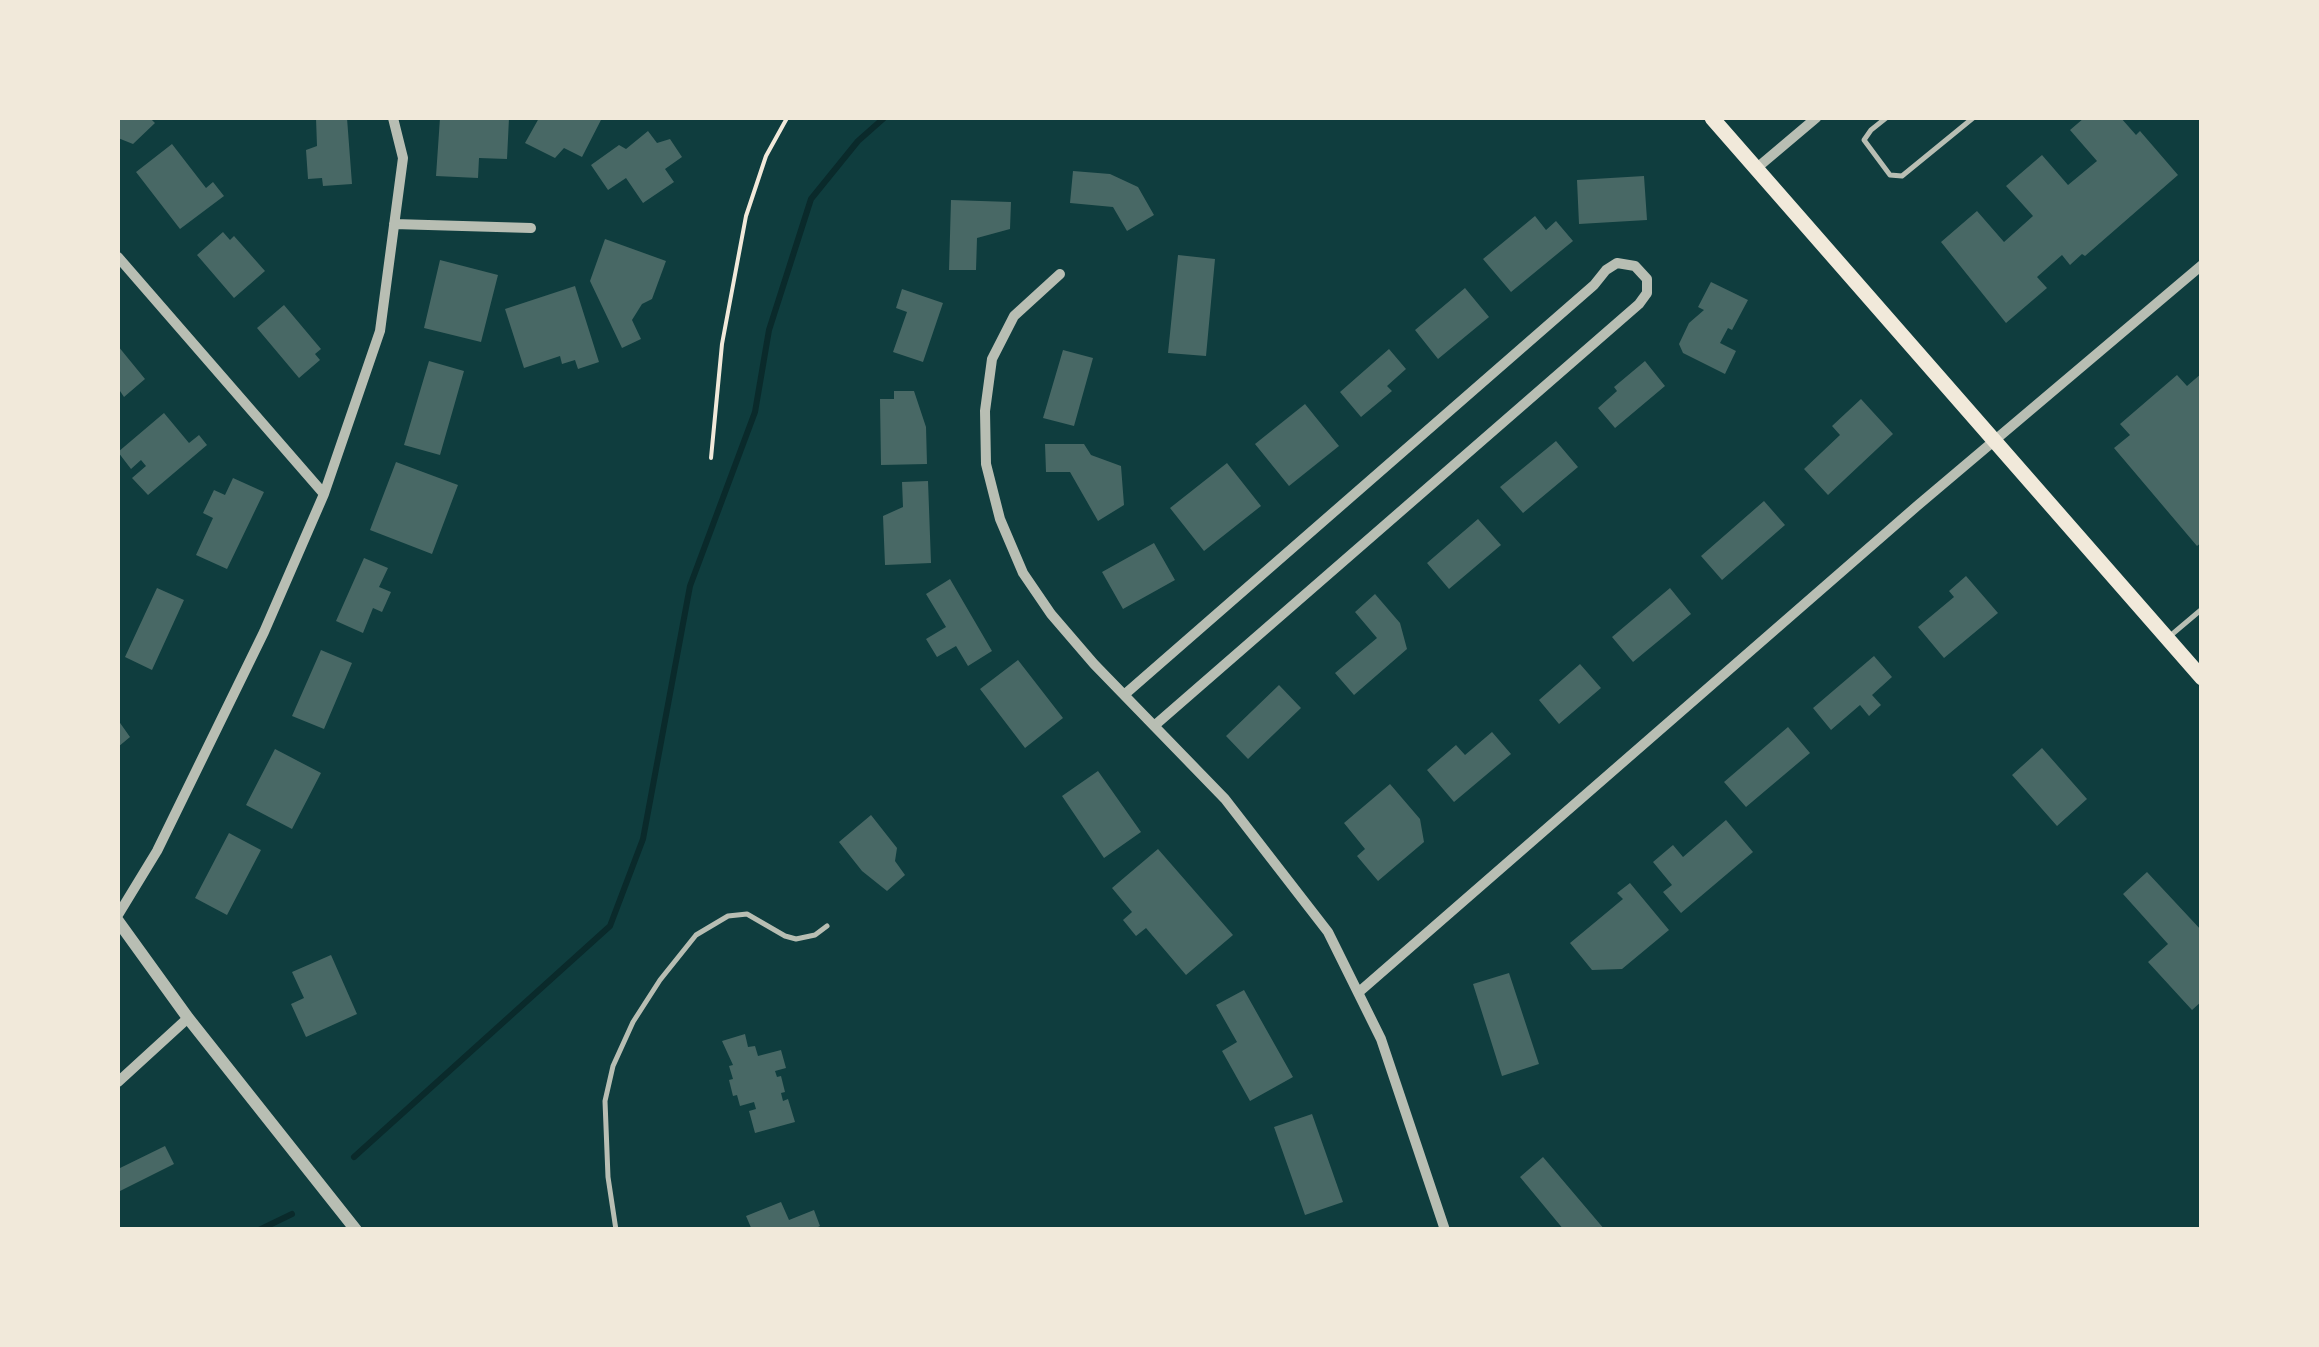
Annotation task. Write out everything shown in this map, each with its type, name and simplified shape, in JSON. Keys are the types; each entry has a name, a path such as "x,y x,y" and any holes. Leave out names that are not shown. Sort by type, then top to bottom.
{"main road":[{"path":"1712,118 2202,678"}],"street":[{"path":"356,1230 188,1018 118,918 157,852 264,632 324,494 380,331 402,158 393,118"},
{"path":"1758,168 1816,118"},
{"path":"394,224 531,228"},
{"path":"118,258 324,494"},
{"path":"1124,695 1594,286 1606,270 1617,264 1635,266 1647,279 1646,293 1638,304 1154,726"},
{"path":"1358,992 1917,506 2202,265"},
{"path":"1060,274 1014,316 992,358 985,411 986,464 993,499 1023,573 1051,614 1225,799 1328,932 1382,1039 1445,1230"},
{"path":"118,1082 188,1018"}],"lane":[{"path":"1886,118 1864,140 1890,175 1902,176 1973,118"},
{"path":"2167,638 2202,609"},
{"path":"616,1230 605,1101 613,1066 633,1022 660,980 696,935 728,916 746,914 796,939 815,935 827,926"}],"path":[{"path":"711,458 724,326 746,216 766,156 787,118"}],"building":[{"path":"118,118 150,118 155,123 133,144 118,138"},
{"path":"316,118 347,118 352,184 323,186 322,178 308,179 306,150 317,146"},
{"path":"440,118 509,118 507,159 479,158 478,178 436,176"},
{"path":"539,118 602,118 582,157 564,148 555,158 525,143"},
{"path":"2084,118 2121,118 2136,135 2140,131 2178,175 2085,256 2082,254 2070,265 2062,255 2037,277 2047,288 2006,323 1941,242 1977,211 2004,242 2033,216 2006,186 2042,155 2068,185 2097,161 2070,130"},
{"path":"648,131 657,143 670,139 682,157 665,169 674,182 643,203 626,178 608,190 591,165 619,145 626,149"},
{"path":"172,144 206,188 213,182 224,196 180,229 136,172"},
{"path":"1073,171 1110,174 1138,187 1154,215 1127,231 1113,207 1070,203"},
{"path":"1644,176 1647,220 1579,224 1577,180"},
{"path":"951,200 1011,202 1010,229 977,238 976,270 949,270"},
{"path":"1535,216 1546,230 1556,221 1573,241 1511,292 1483,259"},
{"path":"223,232 230,240 234,236 265,271 234,298 197,255"},
{"path":"605,239 666,261 652,299 642,304 632,320 641,339 622,348 590,281"},
{"path":"1178,255 1215,259 1206,356 1168,353"},
{"path":"440,260 498,275 481,342 424,328"},
{"path":"1711,282 1748,300 1720,343 1736,351 1725,374 1683,353 1679,344 1689,323 1704,310 1698,307"},
{"path":"575,286 599,362 578,369 575,360 562,364 560,356 524,368 505,309"},
{"path":"1465,288 1489,317 1438,359 1415,330"},
{"path":"902,289 943,303 923,362 893,352 907,312 896,308"},
{"path":"284,305 321,349 315,354 320,360 299,378 257,328"},
{"path":"118,346 145,379 124,397 118,388"},
{"path":"1389,349 1406,369 1387,386 1392,391 1361,417 1340,392"},
{"path":"1063,350 1093,358 1074,426 1043,418"},
{"path":"429,361 464,371 440,455 404,445"},
{"path":"1645,361 1665,386 1615,428 1598,408 1617,391 1614,387"},
{"path":"2202,373 2202,542 2197,546 2114,448 2130,435 2120,424 2177,375 2187,386"},
{"path":"894,391 914,391 926,427 927,464 881,465 880,399 894,399"},
{"path":"1861,399 1893,434 1828,495 1804,469 1840,435 1832,426"},
{"path":"1305,404 1339,446 1289,486 1255,444"},
{"path":"164,413 189,443 199,435 207,445 148,495 132,478 146,466 141,460 131,469 118,452"},
{"path":"1556,441 1578,467 1523,513 1500,487"},
{"path":"1045,444 1084,444 1091,455 1121,466 1124,505 1098,521 1070,472 1046,472"},
{"path":"396,462 458,485 432,554 370,530"},
{"path":"1227,463 1261,506 1204,551 1170,508"},
{"path":"233,478 264,492 227,569 196,555 213,518 203,513 214,490 225,495"},
{"path":"928,481 931,563 885,565 883,516 903,507 902,482"},
{"path":"1764,501 1785,525 1722,580 1701,556"},
{"path":"1478,519 1501,545 1449,589 1427,563"},
{"path":"1154,543 1175,580 1123,609 1102,572"},
{"path":"364,558 388,568 379,587 391,592 382,612 373,608 363,633 336,621"},
{"path":"1966,576 1998,613 1944,658 1918,627 1954,597 1949,591"},
{"path":"950,579 992,651 968,666 956,646 937,657 926,639 946,627 926,594"},
{"path":"157,588 184,600 152,670 125,657"},
{"path":"1670,588 1691,614 1633,662 1612,637"},
{"path":"1375,594 1400,623 1407,649 1354,695 1335,673 1377,638 1355,612"},
{"path":"321,650 352,663 324,729 292,716"},
{"path":"1874,656 1892,677 1872,695 1881,705 1869,716 1860,705 1831,730 1813,708"},
{"path":"1018,660 1063,718 1025,748 980,689"},
{"path":"1580,664 1601,688 1559,724 1539,700"},
{"path":"1279,685 1301,708 1248,759 1226,736"},
{"path":"118,720 130,737 118,747"},
{"path":"1788,727 1810,753 1746,807 1724,782"},
{"path":"1492,732 1511,754 1454,802 1427,770 1456,745 1465,755"},
{"path":"2042,748 2087,799 2057,826 2012,775"},
{"path":"275,749 321,773 292,829 246,805"},
{"path":"1098,771 1141,832 1104,858 1062,796"},
{"path":"1390,784 1420,819 1424,842 1378,881 1357,856 1365,849 1344,823"},
{"path":"871,815 897,848 895,861 905,875 887,891 862,871 839,842"},
{"path":"1726,820 1753,852 1681,913 1663,892 1672,885 1653,862 1673,845 1683,857"},
{"path":"229,833 261,850 227,915 195,898"},
{"path":"1158,849 1233,935 1186,975 1146,928 1136,936 1123,920 1132,912 1112,888"},
{"path":"2147,872 2202,931 2202,1001 2192,1010 2148,962 2168,944 2123,894"},
{"path":"1630,883 1669,930 1622,969 1592,970 1570,943 1623,899 1617,893"},
{"path":"331,955 357,1014 306,1037 291,1004 304,998 292,972"},
{"path":"1509,973 1539,1064 1502,1076 1473,984"},
{"path":"1244,990 1293,1077 1250,1101 1222,1051 1237,1042 1216,1005"},
{"path":"745,1034 748,1047 755,1046 758,1056 781,1050 786,1068 775,1071 777,1077 781,1076 783,1101 788,1099 795,1122 755,1133 749,1111 756,1109 754,1102 740,1106 737,1095 733,1096 729,1066 733,1065 722,1041"},
{"path":"1312,1114 1343,1202 1305,1215 1274,1127"},
{"path":"165,1146 174,1164 118,1192 118,1169"},
{"path":"1543,1157 1605,1230 1564,1230 1520,1177"},
{"path":"781,1202 789,1220 814,1210 820,1226 812,1230 752,1230 746,1216"}],"waterway":[{"path":"354,1157 610,926 643,839 690,586 755,412 769,330 811,199 858,141 884,118"},
{"path":"259,1230 292,1214"}]}
